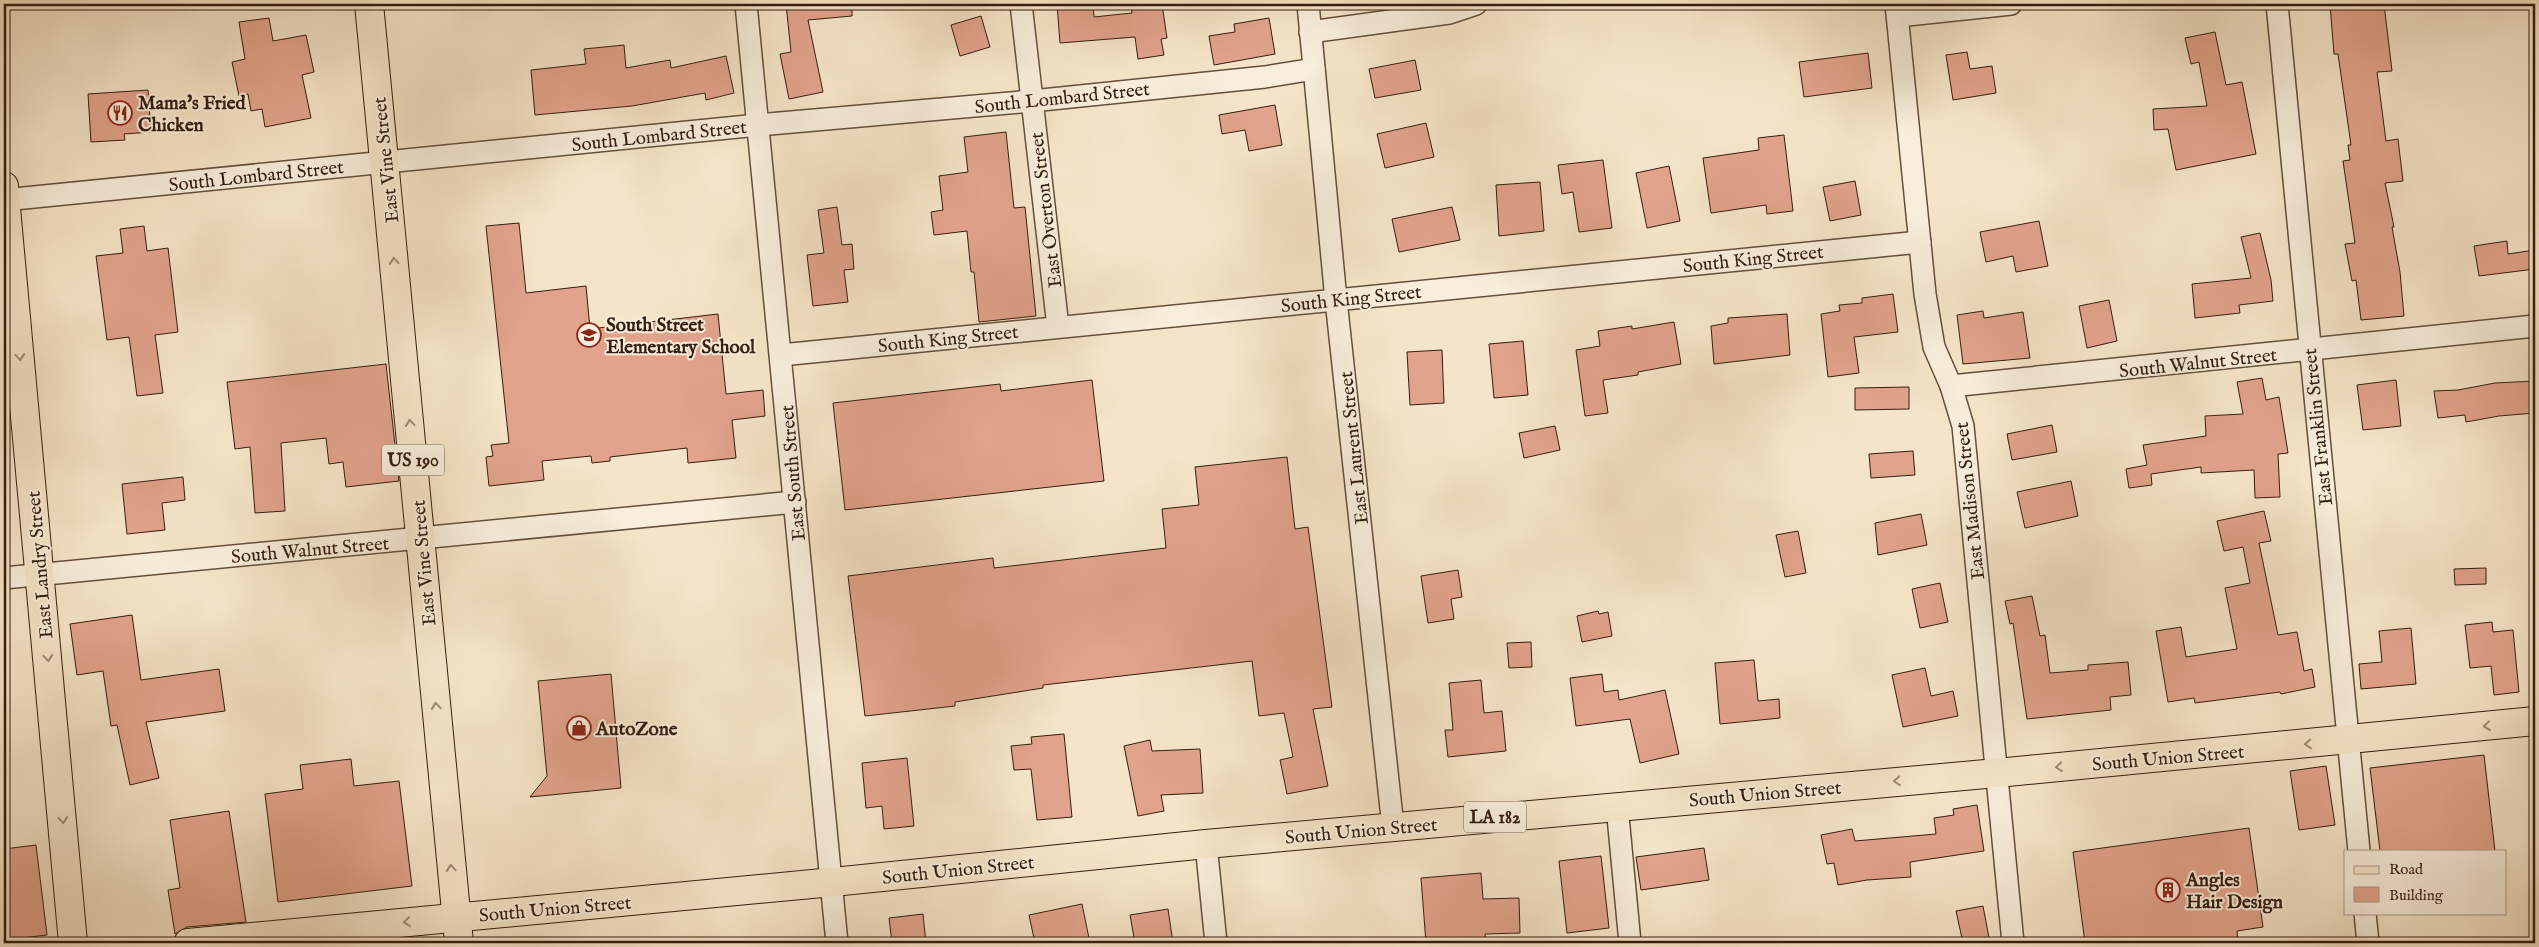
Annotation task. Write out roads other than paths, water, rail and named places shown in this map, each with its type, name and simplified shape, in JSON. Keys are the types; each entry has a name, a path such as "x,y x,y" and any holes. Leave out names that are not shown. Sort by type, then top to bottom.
{"main road":[{"name":"East Vine Street","path":"369,4 457,930"},
{"name":"East Landry Street","path":"4,195 73,943"},
{"name":"South Union Street","path":"188,943 457,930 833,882 1206,844 1996,773 2535,721"}],"street":[{"name":"East South Street","path":"746,4 833,882 837,943"},
{"name":"East Overton Street","path":"1021,4 1058,327"},
{"path":"1308,4 1310,32 1449,13 1476,4"},
{"path":"1897,10 2011,4"},
{"name":"East Franklin Street","path":"2277,4 2309,351 2359,850"},
{"name":"East Madison Street","path":"1897,10 1920,242 1934,347 1950,386 1963,426 2013,943"},
{"name":"East Laurent Street","path":"1310,32 1336,300 1393,827"},
{"name":"South Lombard Street","path":"4,195 385,162 758,125 1032,101 1265,77 1314,69"},
{"name":"South King Street","path":"781,355 1920,242"},
{"name":"South Walnut Street","path":"1950,386 2309,351 2535,326"},
{"name":"South Walnut Street","path":"4,578 795,502"},
{"path":"1617,806 1630,943"},
{"path":"1206,844 1216,943"},
{"path":"2365,914 2368,943"}],"place":[{"name":"Mama's Fried Chicken","path":"120,113"},
{"name":"South Street Elementary School","path":"589,335"},
{"name":"AutoZone","path":"579,728"},
{"name":"Angles Hair Design","path":"2168,890"}]}
